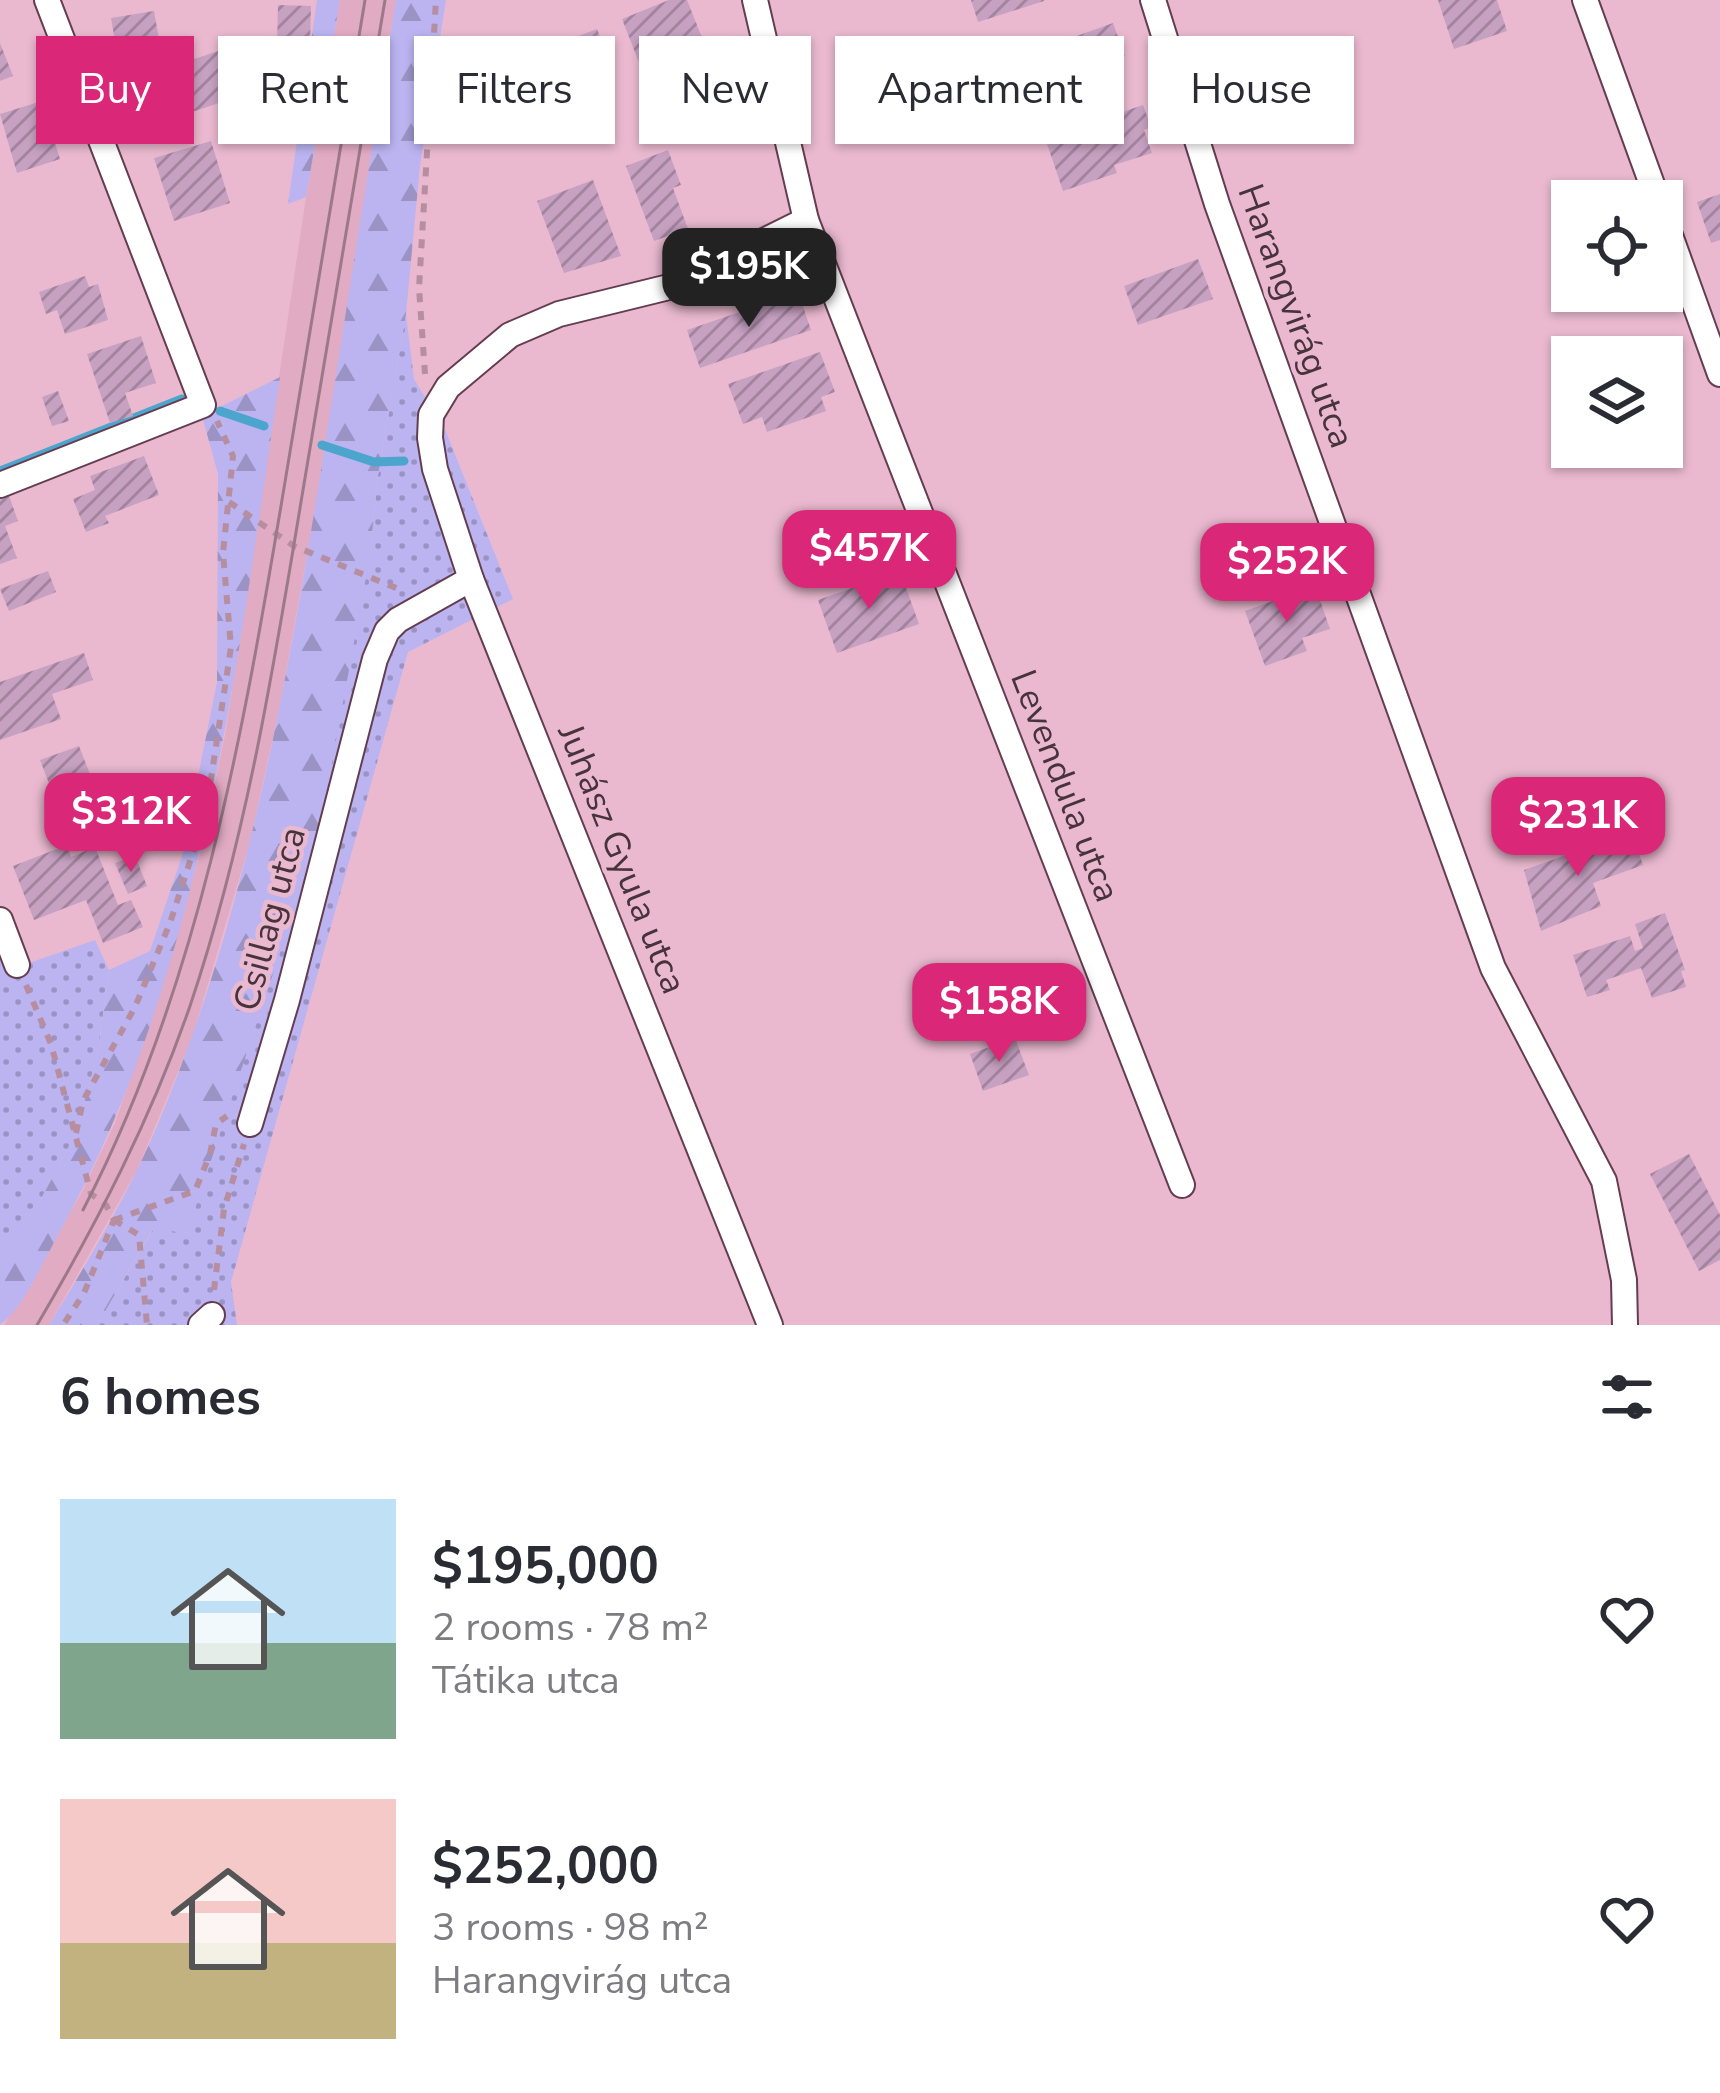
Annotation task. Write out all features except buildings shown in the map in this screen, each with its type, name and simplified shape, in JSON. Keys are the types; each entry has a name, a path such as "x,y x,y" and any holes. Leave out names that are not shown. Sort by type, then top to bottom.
{"street":[{"path":"0,485 203,405 47,0"},
{"name":"Levendula utca","path":"755,0 806,220 1182,1185"},
{"name":"Harangvirág utca","path":"1153,0 1217,203 1492,968 1604,1181 1624,1280 1624,1325"},
{"path":"1585,0 1650,180"},
{"path":"431,415 448,387 510,335 559,314 674,286 806,220"},
{"path":"1683,271 1720,374"},
{"name":"Juhász Gyula utca","path":"431,415 435,469 472,579 770,1325"},
{"name":"Csillag utca","path":"241,1118 287,1000 375,659 398,620 472,579"},
{"path":"0,920 17,965"}],"path":[{"path":"431,415 419,288 436,0"},
{"path":"76,1133 83,1101 134,1007 170,922 206,812 231,647 224,553 233,456 223,427 203,405"},
{"path":"229,502 294,546 430,602"},
{"path":"17,965 51,1044 92,1194 114,1220 140,1235 147,1325"},
{"path":"114,1220 195,1191 216,1124 241,1118 209,1322"},
{"path":"63,1325 84,1293 114,1220"}],"shaded area":[{"path":"340,0 396,0 390,38 334,36"},
{"path":"315,144 373,144 314,516 250,842 192,1038 137,1170 49,1325 4,1325 81,1194 115,1123 202,846 226,730"}],"green space":[{"path":"317,0 340,0 334,36 312,36"},
{"path":"396,0 446,0 440,36 414,36 414,144 423,144 406,314 377,481 370,556 318,838 187,1233 153,1229 97,1325 49,1325 93,1252 157,1126 216,964 240,881 295,627 373,144 390,144 390,37"},
{"path":"297,144 315,144 306,197 288,204"},
{"path":"406,314 414,379 446,432 513,599 408,652 231,1282 237,1325 97,1325 154,1228 187,1233 370,556 377,481"},
{"path":"280,377 229,707 181,925 148,1031 108,1135 32,1283 0,1325 0,1257 41,1199 76,1133 98,1052 109,970 150,951 182,856 217,682 218,474 202,416"},
{"path":"14,931 29,963 95,940 109,970 98,1052 76,1133 41,1199 0,1257 0,938"}],"waterway":[{"path":"0,471 182,399"},
{"path":"220,411 264,426"},
{"path":"322,445 374,462 404,461"}],"tram line":[{"path":"83,1210 157,1039 211,861 251,678 365,0"},
{"path":"37,1325 101,1209 158,1089 190,1006 227,882 280,630 385,0"}]}
